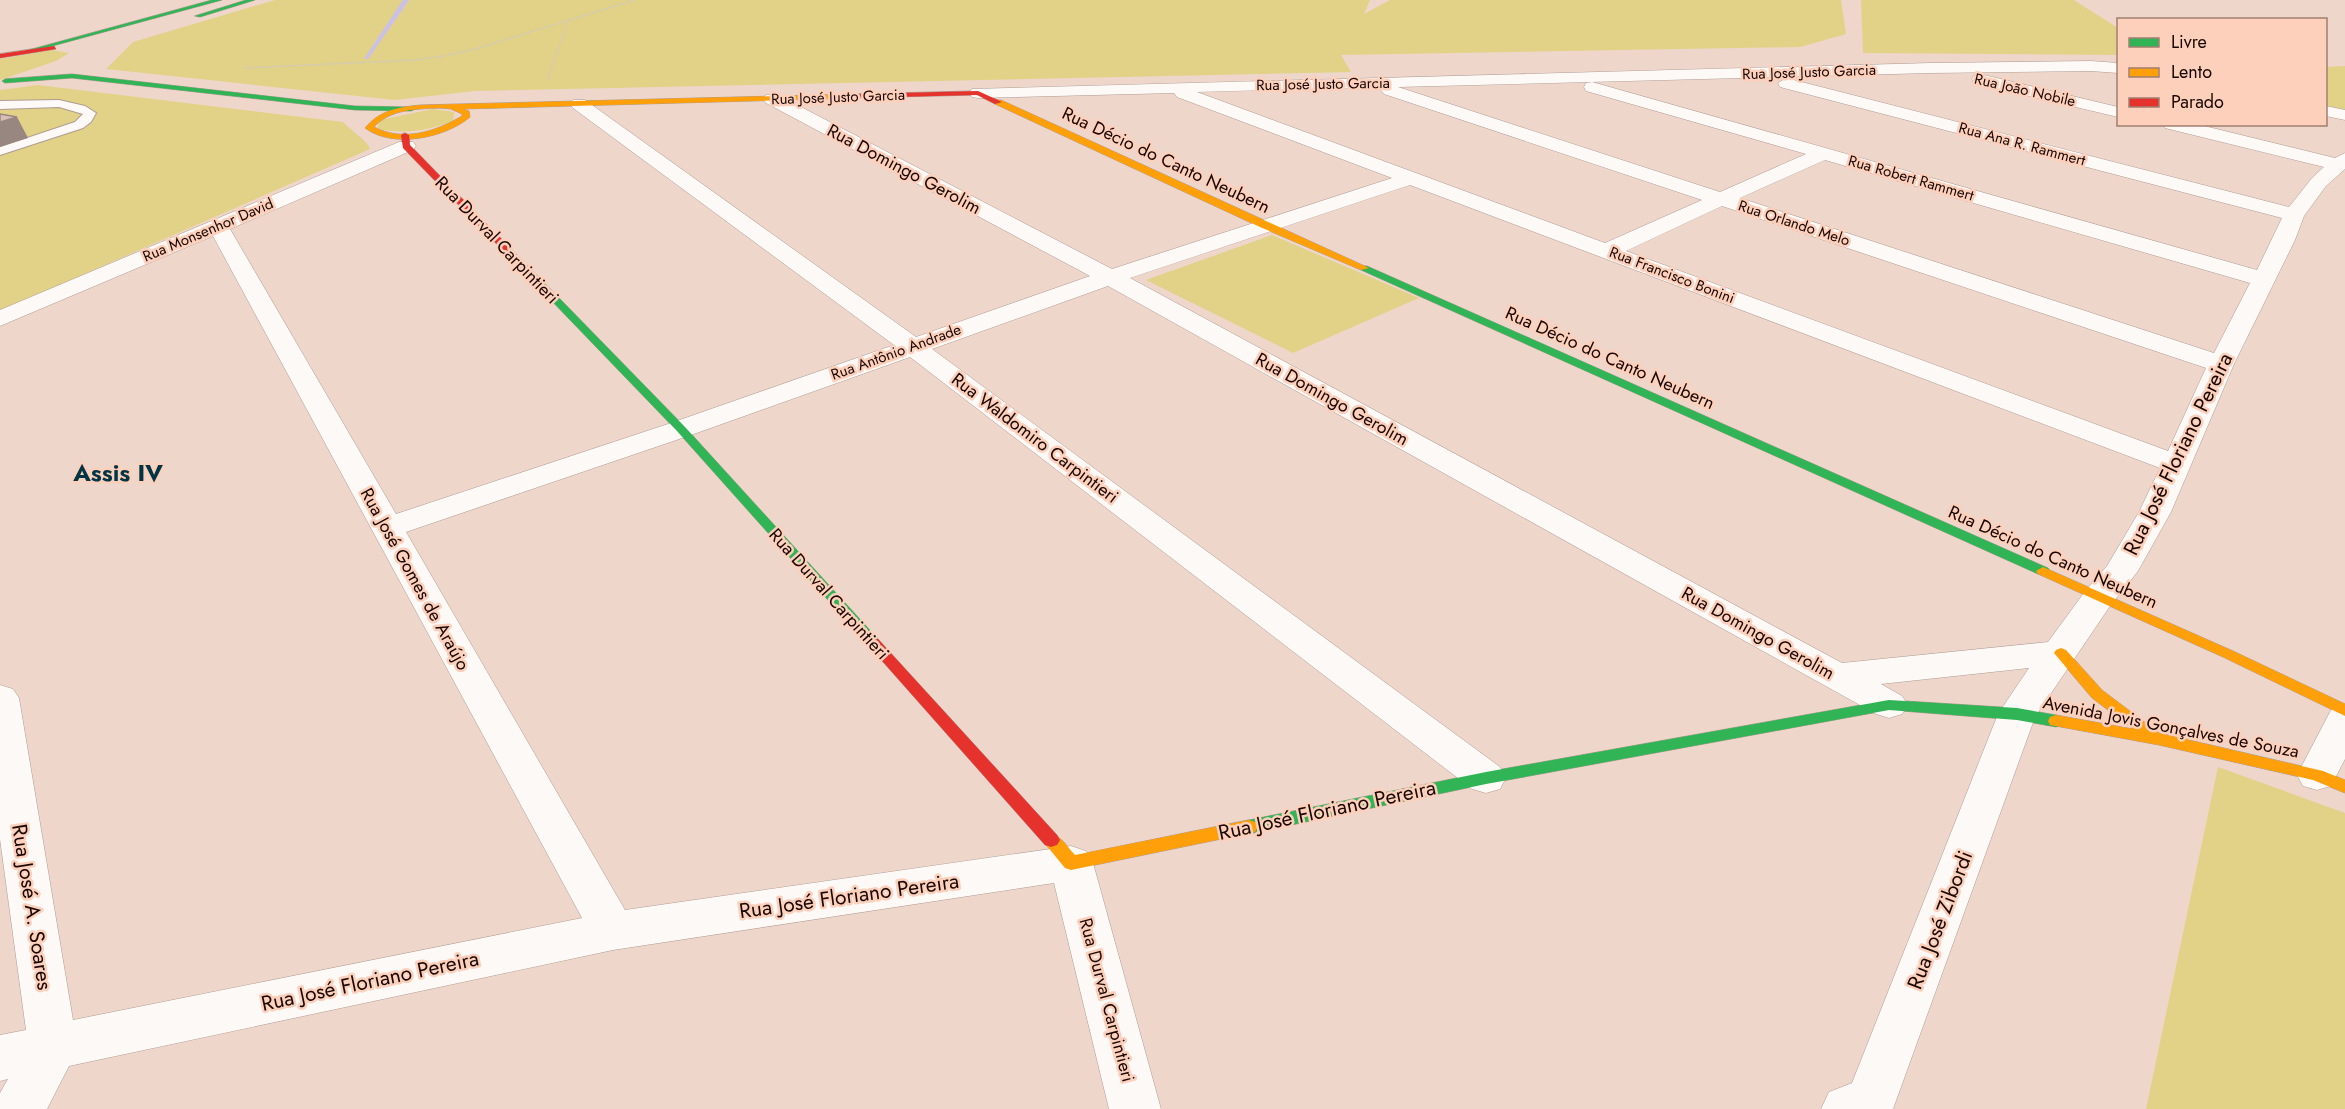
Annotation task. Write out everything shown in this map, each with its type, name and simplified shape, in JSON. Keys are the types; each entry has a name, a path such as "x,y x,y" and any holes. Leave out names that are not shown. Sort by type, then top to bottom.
{"street":[{"path":"0,56 32,50 219,0"},
{"path":"98,47 252,0"},
{"path":"32,50 61,48 78,51"},
{"name":"Rua José Justo Garcia","path":"411,109 1931,68 2091,66 2117,69"},
{"name":"Rua João Nobile","path":"1931,68 2117,112"},
{"path":"2,82 69,69 355,108 411,109"},
{"name":"Rua Ana R. Rammert","path":"1749,74 2294,215"},
{"name":"Rua Robert Rammert","path":"1559,78 2263,279"},
{"name":"Rua Orlando Melo","path":"1368,83 2221,364"},
{"name":"Rua Francisco Bonini","path":"1167,87 1408,179 1606,250 2176,464"},
{"name":"Rua Décio do Canto Neubern","path":"978,93 1263,225 2228,654 2345,711"},
{"name":"Rua Domingo Gerolim","path":"772,99 1110,277 1889,705"},
{"name":"Rua Waldomiro Carpintieri","path":"579,104 912,346 1486,778"},
{"name":"Rua José Justo Garcia","path":"370,124 369,128 372,132 405,141 443,129 466,117 528,105"},
{"path":"452,107 466,113 466,117"},
{"path":"355,108 370,124 384,116 411,109"},
{"path":"2327,111 2345,115"},
{"path":"2180,126 2341,162"},
{"name":"Rua Monsenhor David","path":"0,319 218,226 405,141"},
{"name":"Rua Durval Carpintieri","path":"405,141 681,429 1071,863 1135,1109"},
{"path":"1606,250 1824,153"},
{"name":"Rua José Floriano Pereira","path":"0,1058 613,931 1071,863 1486,778 1889,705 2017,714 2098,598 2121,571 2155,512 2221,364 2284,240 2294,215 2319,182 2341,162"},
{"name":"Rua Antônio Andrade","path":"386,528 681,429 1110,277 1408,179"},
{"name":"Rua José Gomes de Araújo","path":"218,226 613,931"},
{"path":"1837,676 2061,653 2097,694 2159,740"},
{"name":"Rua José A. Soares","path":"0,698 53,1047"},
{"name":"Avenida Jovis Gonçalves de Souza","path":"2017,714 2159,740 2331,781"},
{"name":"Rua José Zibordi","path":"1847,1109 1871,1101 2017,714"},
{"path":"2331,781 2345,720"},
{"path":"19,1109 53,1047"}],"lane":[{"path":"0,105 63,105 81,107 90,113 87,119 79,125 0,152"}],"path":[{"path":"243,68 415,60 444,56 475,50 635,0"},
{"path":"568,21 548,77 579,104"}],"shaded area":[{"path":"275,0 1370,0 1364,14 1390,0 1841,0 1846,34 1800,47 1341,55 1351,72 475,91 395,100 106,69 133,42"},
{"path":"1861,0 2074,0 2117,27 2117,55 1863,53"},
{"path":"52,50 69,53 56,61 0,80 0,59"},
{"path":"2345,66 2345,110 2327,106 2327,67"},
{"path":"38,85 343,122 366,142 370,149 0,311 0,148 27,138 0,134 0,90"},
{"path":"433,109 454,112 453,121 416,131 377,129 380,120"},
{"path":"1272,235 1419,298 1293,353 1146,280"},
{"path":"2218,767 2345,813 2345,1109 2146,1109"}],"building":[{"path":"0,114 17,117 0,122"}],"waterway":[{"path":"366,58 406,0"}],"traffic: fast":[{"path":"32,50 219,0"},
{"path":"198,16 252,0"},
{"path":"5,81 72,76 355,108 411,109"},
{"path":"522,265 681,429 873,642"},
{"path":"1364,268 2043,571"},
{"path":"1249,827 1486,778 1889,705 2017,714 2056,721"}],"traffic: slow":[{"path":"452,107 856,96"},
{"path":"998,102 1263,225 1364,268"},
{"path":"440,106 452,107 466,113 466,117 444,128 418,136 392,136 369,128 383,116 401,109 440,106"},
{"path":"2043,571 2228,654 2345,711"},
{"path":"2061,653 2097,694 2151,734"},
{"path":"2056,721 2159,739 2317,775 2345,787"},
{"path":"1051,840 1071,863 1249,827"}],"traffic: jam":[{"path":"0,56 54,48"},
{"path":"856,96 978,93 998,102"},
{"path":"405,135 406,146 522,265"},
{"path":"873,642 1051,840"}],"district":[{"name":"Assis IV","path":"118,473"}]}
